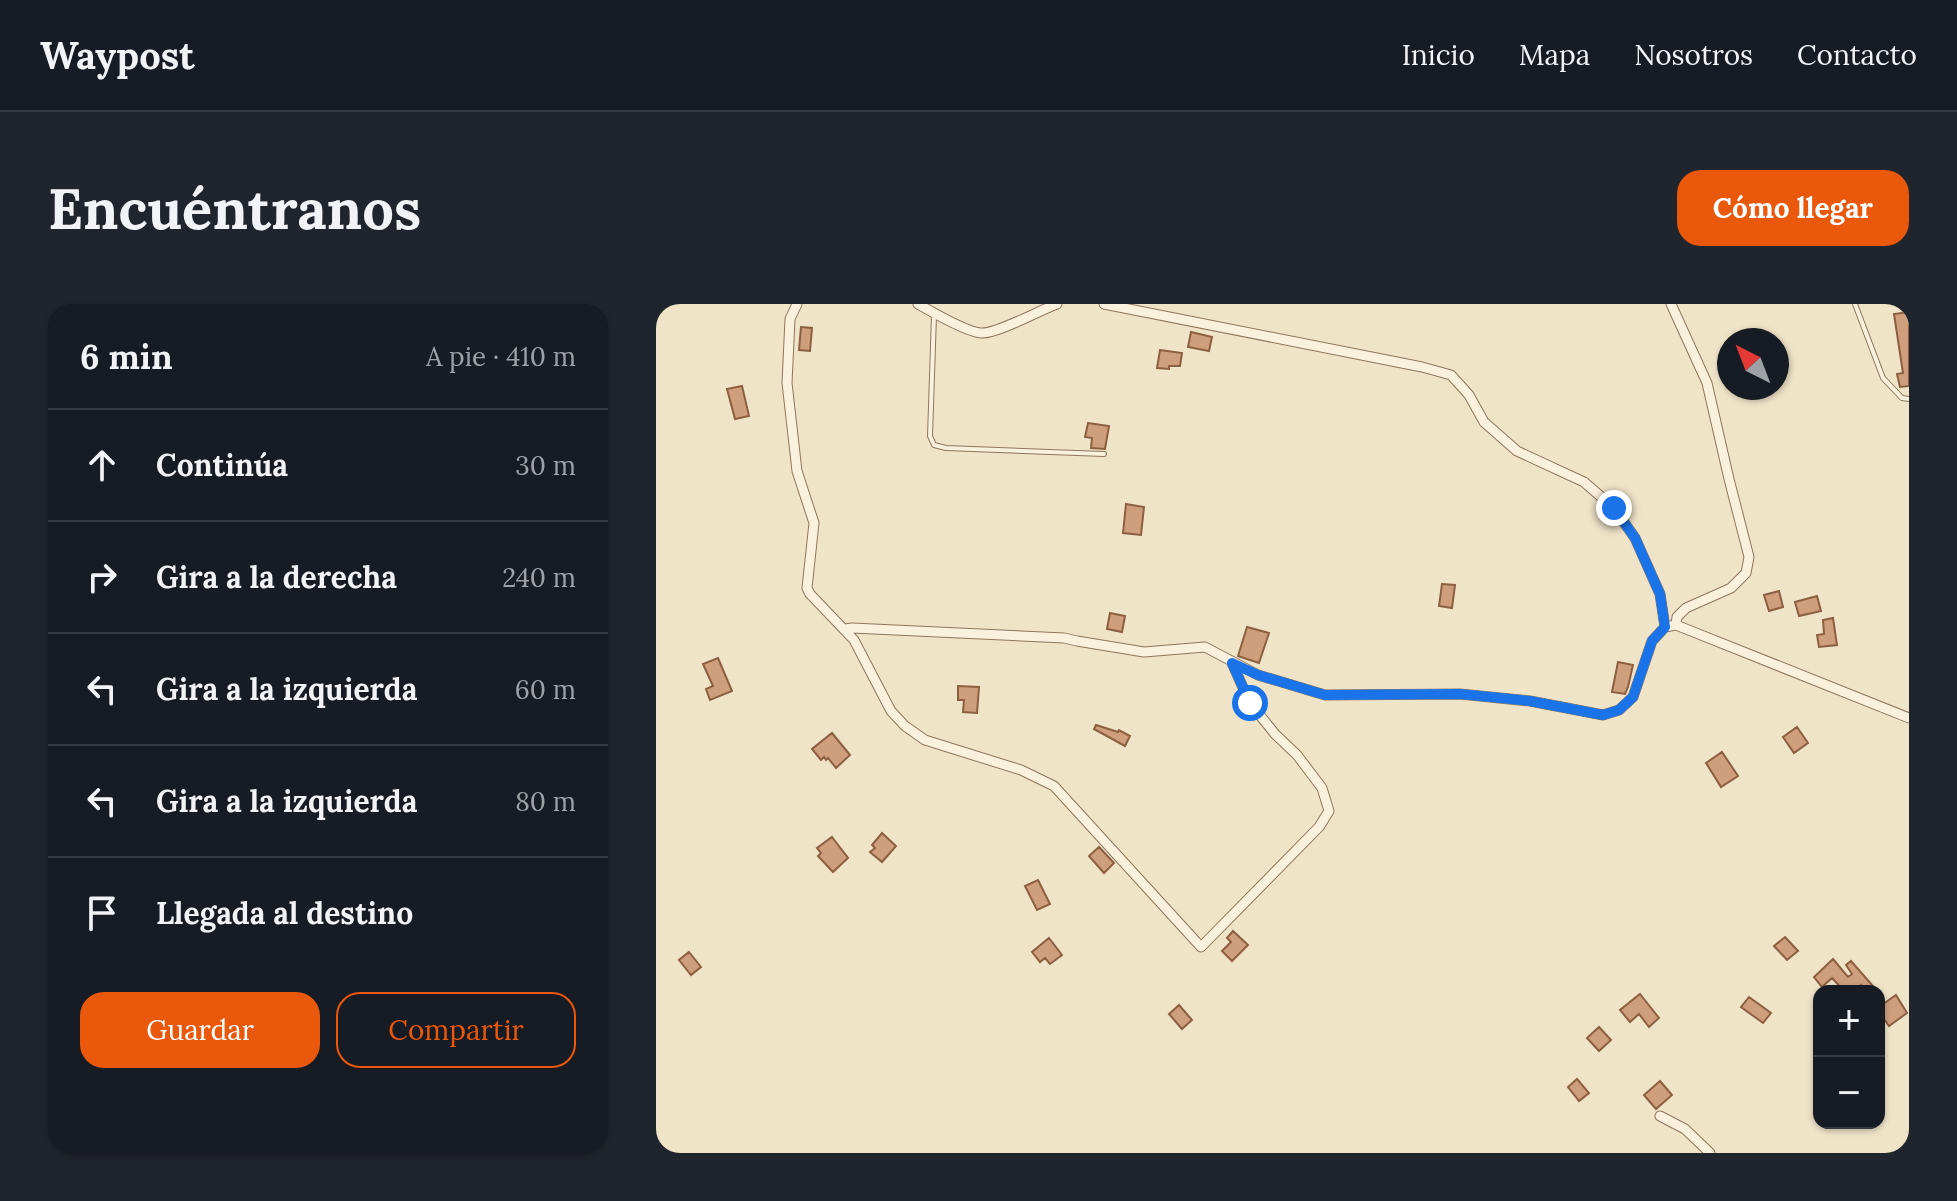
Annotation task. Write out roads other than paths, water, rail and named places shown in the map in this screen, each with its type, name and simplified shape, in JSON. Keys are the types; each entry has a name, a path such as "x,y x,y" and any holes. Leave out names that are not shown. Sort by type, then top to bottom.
{"street":[{"path":"797,304 790,319 787,383 797,471 814,523 807,588 810,594 854,640 891,711 905,726 925,740 1021,770 1054,786 1201,947 1319,827 1329,811 1322,788 1250,703 1232,663"},
{"path":"918,304 981,333 1001,328 1057,304"},
{"path":"1104,304 1451,375 1469,395 1484,422 1517,451 1584,482 1614,508 1635,538 1660,594 1665,627"},
{"path":"1671,304 1707,383 1749,557 1746,573 1731,588 1686,608 1677,617 1676,625"},
{"path":"845,629 1064,638 1144,652 1205,647 1258,675 1325,695 1460,694 1530,701 1603,715 1619,710 1633,697 1652,641 1665,627 1676,625 1909,718"},
{"path":"1660,1116 1685,1129 1710,1153"}],"lane":[{"path":"1855,304 1883,378 1902,398 1909,399"},
{"path":"934,313 930,436 934,445 1104,454"}]}
